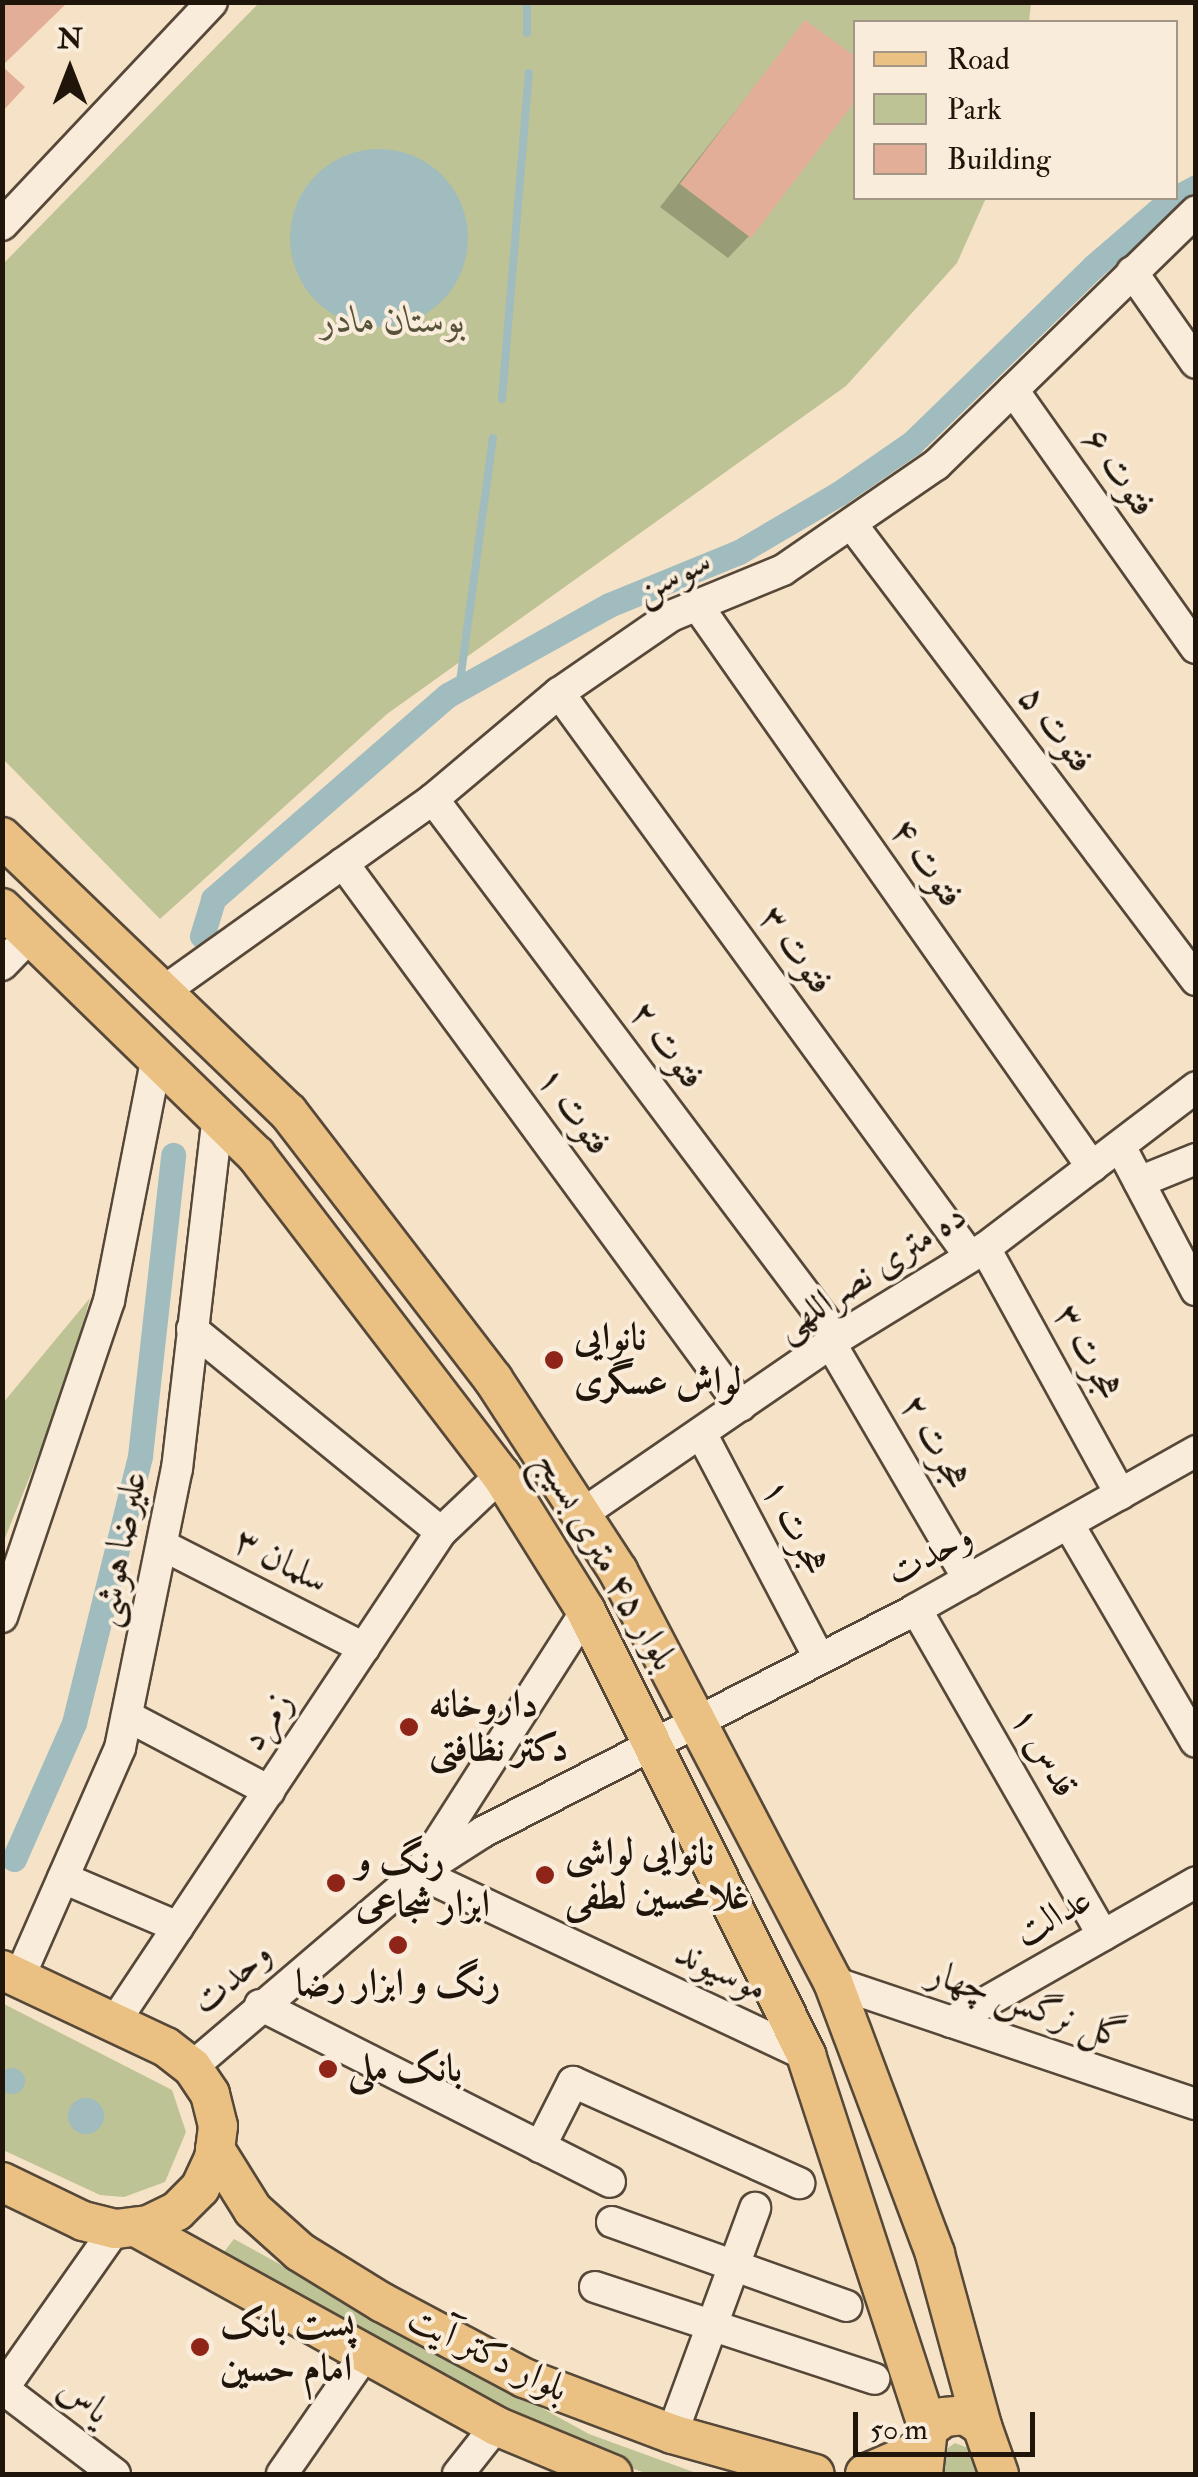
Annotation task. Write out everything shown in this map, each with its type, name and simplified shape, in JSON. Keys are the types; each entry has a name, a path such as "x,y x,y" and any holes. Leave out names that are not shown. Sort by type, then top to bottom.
{"main road":[{"name":"بلوار ۴۵ متری بسیج","path":"2,837 288,1112 493,1379 582,1514 698,1722 833,1982 935,2254 999,2474"},
{"name":"بلوار ۴۵ متری بسیج","path":"2,908 218,1114 451,1406 501,1475 586,1611 806,2055 925,2451"},
{"path":"451,1406 493,1379"},
{"path":"11,1974 192,2067 210,2094 215,2149 200,2188 178,2211 126,2228"},
{"name":"بلوار دکتر آیت","path":"215,2149 253,2210 300,2252 524,2378 672,2434 815,2474"},
{"name":"بلوار دکتر آیت","path":"2,2182 84,2221 126,2228 496,2426 612,2474"},
{"path":"865,2474 925,2451 954,2416 982,2426"}],"street":[{"path":"2,225 212,2"},
{"name":"سوسن","path":"164,990 433,799 558,692 671,616 783,570 853,526 936,465 1196,211"},
{"path":"1132,272 1196,363"},
{"name":"فتوت ۶","path":"1013,390 1196,648"},
{"name":"فتوت ۵","path":"853,526 1196,980"},
{"name":"فتوت ۴","path":"697,606 1092,1168"},
{"name":"فتوت ۳","path":"558,692 977,1252"},
{"name":"فتوت ۲","path":"433,799 834,1341"},
{"name":"فتوت ۱","path":"343,863 741,1406"},
{"path":"2,965 31,935"},
{"path":"2,1617 109,1301 157,1056"},
{"name":"ده متری نصراللهی","path":"582,1514 834,1341 977,1252 1196,1087"},
{"name":"علیرضا هوشی","path":"11,1974 63,1878 120,1748 162,1545 218,1114"},
{"path":"1120,1146 1196,1290"},
{"path":"1139,1182 1196,1159"},
{"name":"هجرت ۳","path":"977,1252 1120,1494"},
{"path":"192,1329 442,1532"},
{"name":"هجرت ۲","path":"834,1341 969,1580"},
{"name":"هجرت ۱","path":"701,1433 818,1658"},
{"name":"وحدت","path":"192,2067 418,1873 543,1797 916,1609 1196,1451"},
{"name":"زمرد","path":"114,2024 442,1532 501,1475"},
{"path":"1069,1525 1196,1742"},
{"name":"سلمان ۳","path":"162,1545 364,1648"},
{"name":"قدس ۱","path":"916,1609 1103,1936"},
{"name":"وحدت","path":"418,1873 586,1611"},
{"path":"127,1716 269,1791"},
{"name":"موسیوند","path":"418,1873 806,2055"},
{"path":"63,1878 178,1927"},
{"name":"عدالت","path":"951,2022 1196,1882"},
{"name":"گل نرگس چهار","path":"833,1982 1196,2104"},
{"path":"260,2005 610,2182"},
{"path":"540,2146 573,2082 799,2182"},
{"path":"672,2434 754,2208"},
{"path":"612,2222 846,2306"},
{"path":"3,2389 126,2228"},
{"path":"594,2287 874,2379"},
{"path":"282,2474 365,2354"},
{"name":"یاس","path":"3,2389 116,2474"},
{"path":"458,2474 496,2426"}],"green space":[{"name":"بوستان مادر","path":"259,3 1031,3 1029,20 853,20 853,200 985,200 957,263 846,386 387,714 160,919 3,759 2,265"},
{"path":"90,1298 63,1394 3,1543 3,1403"},
{"path":"2,2003 172,2090 186,2132 165,2182 124,2197 100,2195 3,2150"},
{"path":"234,2239 589,2434 699,2474 648,2474 581,2450 220,2257"},
{"path":"955,2443 976,2451 981,2474 943,2474 945,2450"}],"water":[{"path":"379,149 413,156 442,175 461,204 468,238 461,272 442,301 413,320 379,327 345,320 316,301 297,272 290,238 297,204 316,175 345,156"},
{"path":"12,2068 21,2072 25,2081 21,2090 12,2094 3,2090 -1,2081 3,2072"},
{"path":"86,2098 99,2103 104,2116 99,2129 86,2134 73,2129 68,2116 73,2103"}],"building":[{"path":"2,2 68,2 2,66"},
{"path":"805,20 853,55 853,104 751,238 680,184"},
{"path":"2,66 25,87 2,112"}],"waterway":[{"path":"527,2 527,33"},
{"path":"502,399 529,73"},
{"path":"1178,197 1196,187"},
{"path":"202,936 213,899 448,695 609,605 739,552 838,494 912,443 1094,266 1172,200"},
{"path":"459,689 493,438"},
{"path":"14,1859 74,1723 140,1456 173,1155"}],"place":[{"name":"نانوایی لواش عسگری","path":"554,1360"},
{"name":"داروخانه دکتر نظافتی","path":"409,1727"},
{"name":"نانوایی لواشی غلامحسین لطفی","path":"545,1875"},
{"name":"رنگ و ابزار شجاعی","path":"336,1883"},
{"name":"رنگ و ابزار رضا","path":"398,1945"},
{"name":"بانک ملی","path":"328,2069"},
{"name":"پست بانک امام حسین","path":"200,2347"}]}
